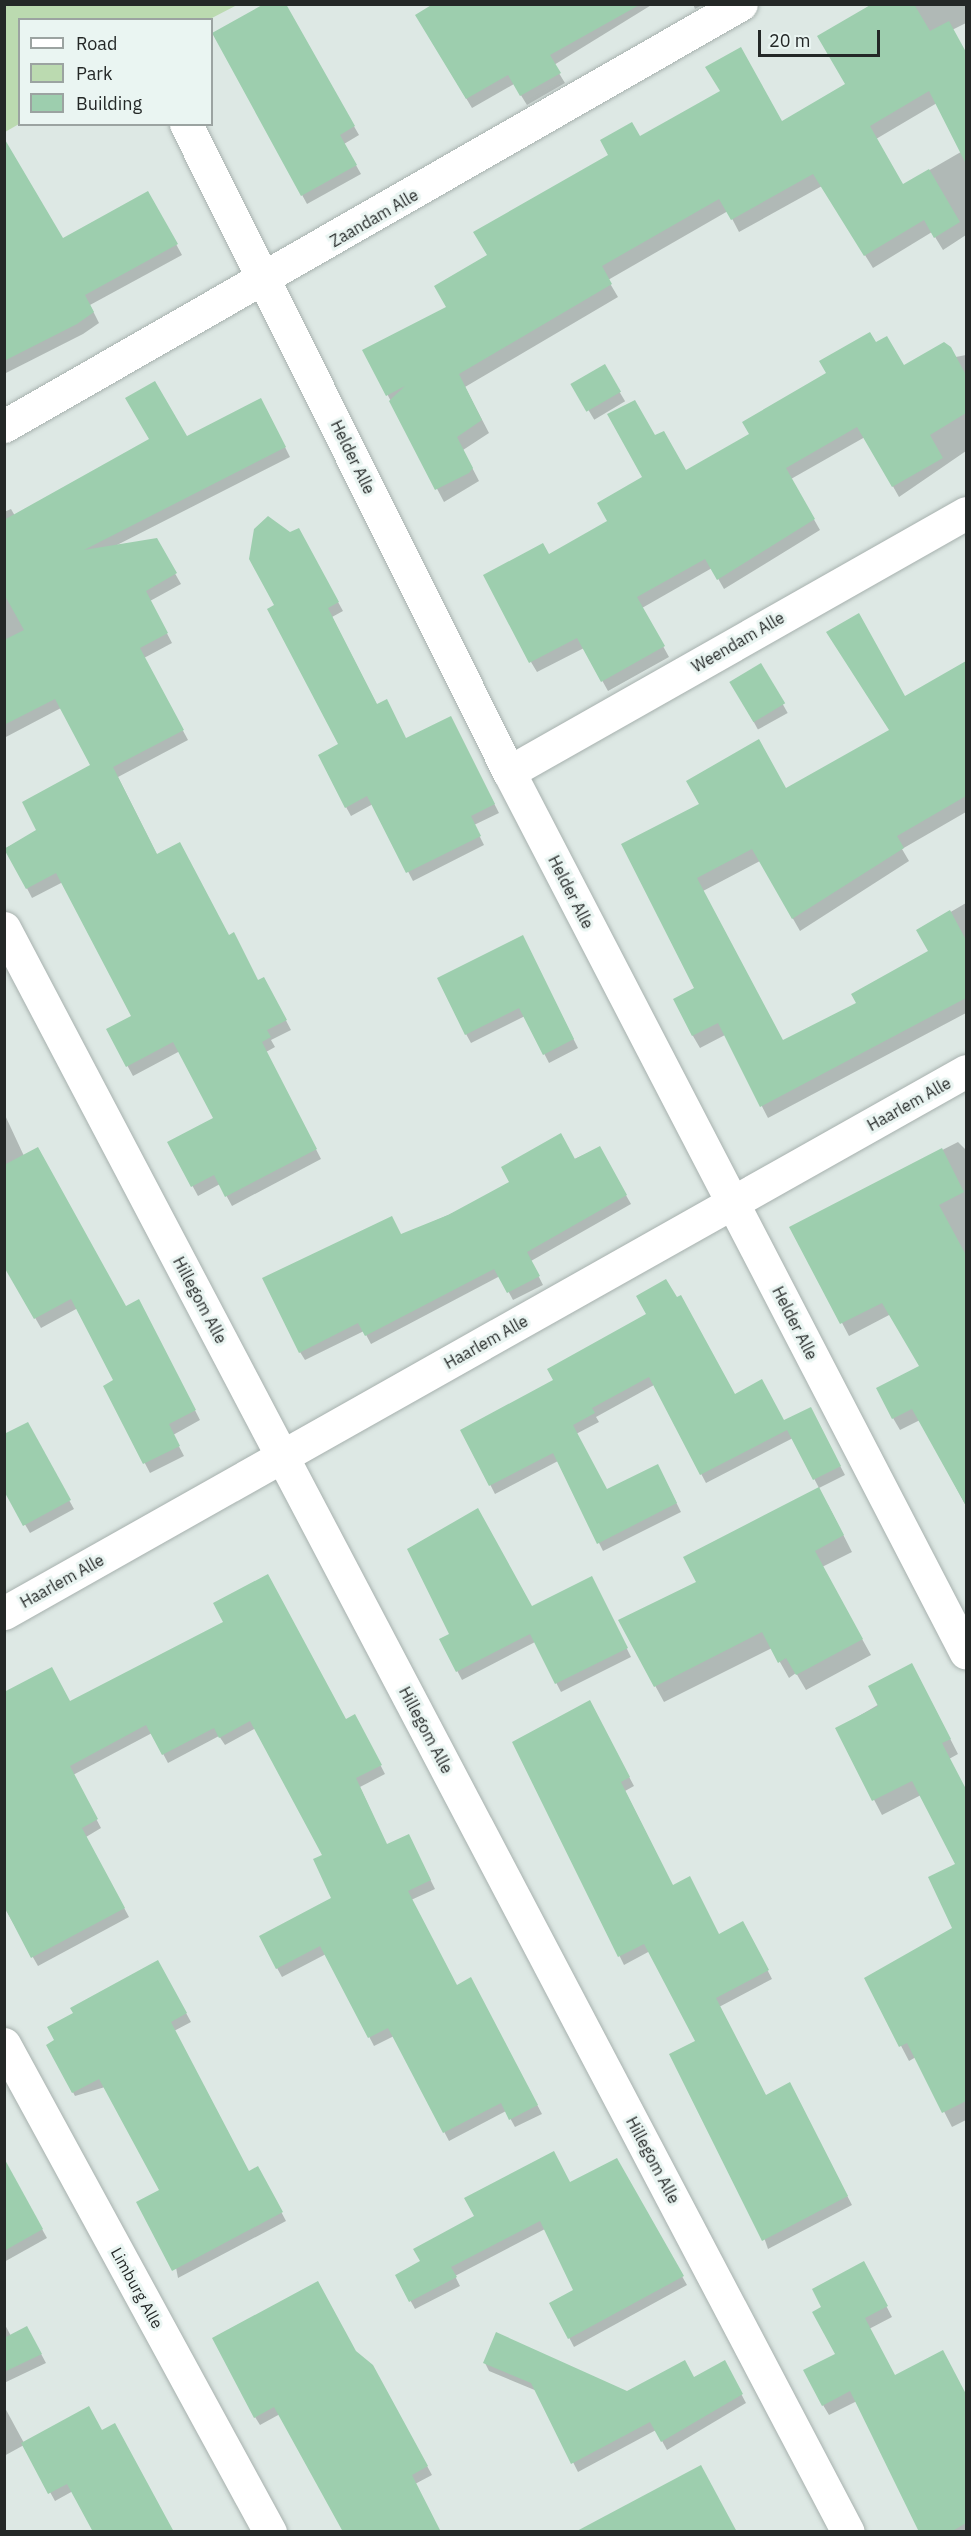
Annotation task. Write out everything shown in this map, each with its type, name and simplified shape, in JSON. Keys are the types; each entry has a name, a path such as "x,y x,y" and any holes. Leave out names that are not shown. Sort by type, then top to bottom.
{"street":[{"name":"Zaandam Alle","path":"4,426 265,281 741,4"},
{"name":"Helder Alle","path":"187,126 509,772 965,1648"},
{"name":"Weendam Alle","path":"509,772 966,513"},
{"name":"Hillegom Alle","path":"4,928 848,2532"},
{"name":"Haarlem Alle","path":"4,1613 966,1071"},
{"name":"Limburg Alle","path":"4,2044 270,2532"}],"green space":[{"path":"5,4 237,4 212,18 18,18 18,125 5,132"}],"building":[{"path":"264,4 286,4 355,126 340,135 357,165 301,196 213,32"},
{"path":"433,4 641,4 550,55 561,73 520,96 508,75 466,99 415,15"},
{"path":"872,4 914,4 930,31 949,21 966,52 966,164 929,91 870,126 903,184 929,169 960,222 934,238 924,220 864,256 813,174 731,220 719,199 602,266 612,284 459,374 482,420 457,437 473,468 469,473 435,490 389,401 405,386 386,396 362,350 446,307 434,286 487,255 473,232 608,155 600,140 632,122 640,136 720,91 705,67 741,47 782,121 845,84 817,36"},
{"path":"4,138 63,238 148,191 178,244 85,295 94,312 77,324 4,361"},
{"path":"870,332 876,342 887,336 904,365 944,342 951,347 966,375 966,413 930,435 943,458 892,487 857,427 786,468 815,519 717,580 705,559 637,597 665,646 601,682 577,638 529,663 483,575 543,543 549,554 607,521 597,503 642,477 607,414 635,400 655,435 664,431 686,470 749,434 742,422 826,373 819,361"},
{"path":"605,364 621,392 586,412 570,384"},
{"path":"155,381 187,436 261,398 286,447 84,550 157,538 177,573 146,591 168,633 140,648 184,730 113,767 157,854 180,842 229,935 234,932 258,980 264,977 287,1020 267,1030 271,1037 262,1042 317,1149 225,1197 214,1175 191,1187 167,1142 213,1118 173,1042 126,1067 106,1029 131,1016 56,873 26,889 4,849 36,830 22,802 90,765 55,699 4,725 4,640 24,630 4,594 4,520 149,439 125,398"},
{"path":"268,516 290,532 299,528 339,602 328,608 377,704 387,699 406,738 451,716 495,804 471,816 481,836 406,873 367,796 345,808 318,755 338,744 267,609 274,605 249,559 254,529"},
{"path":"859,613 905,696 966,661 966,796 897,836 904,848 792,919 752,849 697,878 783,1040 856,1003 851,994 928,951 916,930 950,910 966,940 966,998 760,1107 718,1023 692,1036 673,999 694,988 621,844 699,804 686,781 759,739 786,788 889,730 826,632"},
{"path":"761,663 785,703 753,722 729,682"},
{"path":"523,935 574,1039 543,1055 519,1008 465,1035 437,978"},
{"path":"561,1133 575,1159 600,1146 627,1195 527,1252 540,1276 507,1293 494,1269 365,1336 358,1323 299,1353 262,1278 392,1216 401,1234 448,1215 509,1182 501,1167"},
{"path":"38,1147 126,1306 139,1299 196,1410 169,1424 180,1446 143,1464 103,1386 113,1380 71,1299 34,1319 4,1267 4,1165"},
{"path":"942,1148 964,1192 939,1205 966,1255 966,1506 912,1409 892,1419 876,1388 919,1366 882,1303 840,1324 789,1227"},
{"path":"666,1279 677,1297 681,1295 735,1394 762,1379 784,1420 811,1407 841,1466 813,1480 787,1430 700,1475 649,1377 592,1408 595,1413 573,1425 607,1489 658,1464 677,1503 597,1544 553,1453 489,1486 460,1430 553,1380 547,1369 646,1314 636,1296"},
{"path":"28,1422 71,1500 23,1526 4,1491 4,1434"},
{"path":"819,1487 844,1535 815,1551 863,1639 796,1675 786,1658 778,1663 762,1632 654,1687 618,1620 696,1582 683,1557"},
{"path":"478,1508 532,1606 592,1576 628,1648 555,1684 530,1634 456,1672 439,1639 449,1634 407,1549"},
{"path":"268,1574 346,1719 355,1714 382,1765 356,1778 387,1844 409,1834 431,1880 408,1891 457,1985 471,1977 538,2105 509,2120 501,2103 443,2133 388,2028 368,2038 320,1946 276,1969 259,1936 331,1898 313,1859 322,1855 250,1721 219,1738 214,1728 162,1755 146,1725 70,1766 98,1819 82,1828 125,1908 31,1958 5,1908 4,1692 52,1667 70,1701 223,1622 213,1603"},
{"path":"912,1663 951,1739 942,1743 966,1789 966,2101 942,2113 907,2043 899,2047 864,1978 952,1928 928,1877 955,1864 912,1781 872,1801 835,1728 878,1706 868,1686"},
{"path":"590,1700 630,1777 621,1782 673,1885 690,1876 719,1934 743,1921 769,1970 716,1998 766,2095 790,2082 848,2196 762,2241 669,2054 695,2041 644,1944 618,1957 512,1742"},
{"path":"158,1960 187,2013 171,2022 249,2171 258,2166 283,2212 172,2271 136,2202 159,2190 99,2079 72,2093 46,2045 54,2040 47,2027 73,2013 70,2008"},
{"path":"554,2151 570,2182 617,2158 684,2276 568,2339 549,2303 573,2290 540,2221 451,2267 457,2277 409,2302 395,2275 420,2261 413,2249 474,2216 464,2198"},
{"path":"4,2158 43,2229 4,2251"},
{"path":"864,2261 888,2306 865,2318 895,2375 943,2350 966,2394 966,2523 951,2532 919,2532 850,2391 822,2406 803,2370 835,2354 812,2312 821,2307 812,2289"},
{"path":"318,2281 356,2351 373,2365 428,2466 412,2475 441,2532 343,2532 274,2407 254,2418 212,2338"},
{"path":"27,2326 42,2354 4,2372 4,2338"},
{"path":"496,2332 627,2391 685,2360 694,2377 725,2360 743,2394 661,2442 650,2422 571,2464 531,2383 483,2363"},
{"path":"89,2406 102,2430 115,2423 174,2532 93,2532 67,2484 48,2494 21,2443"},
{"path":"701,2465 737,2532 575,2532"}]}
